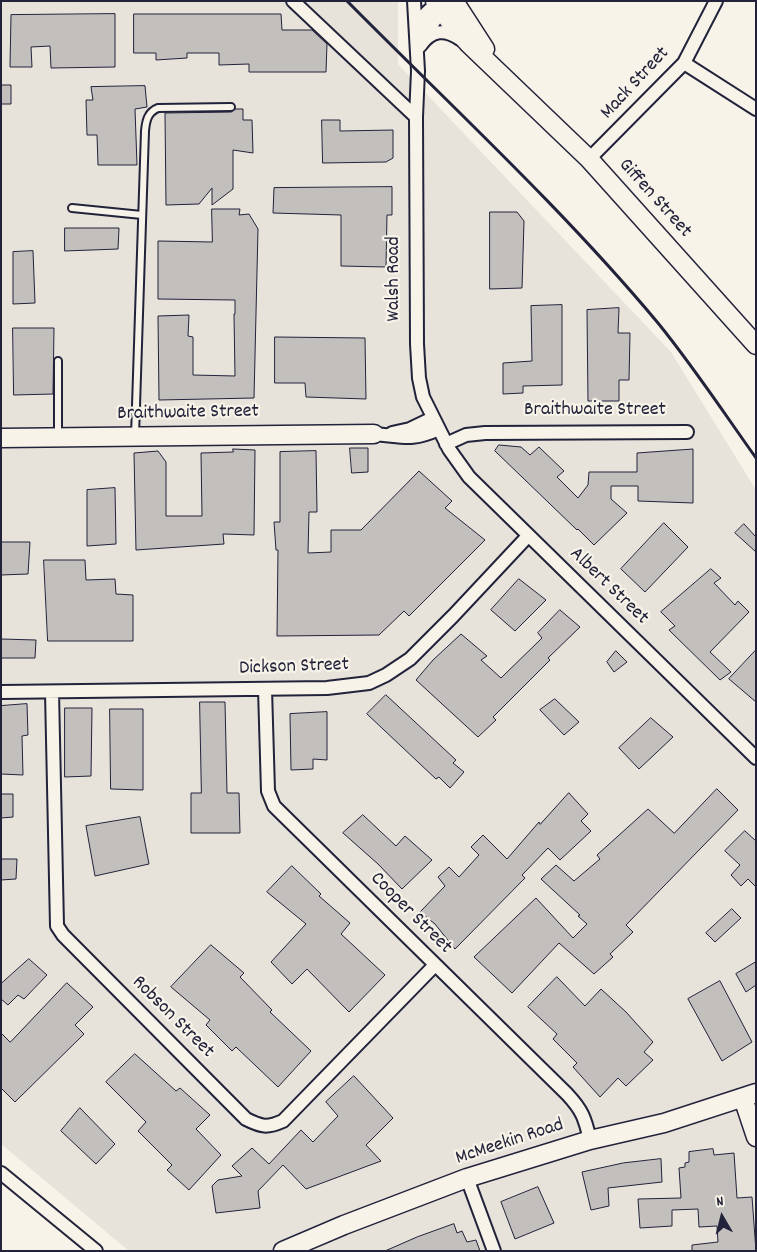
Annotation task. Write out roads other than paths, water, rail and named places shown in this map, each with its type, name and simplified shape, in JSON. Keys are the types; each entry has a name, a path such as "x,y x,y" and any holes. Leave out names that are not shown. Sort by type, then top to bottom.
{"street":[{"path":"293,1 416,117"},
{"name":"Walsh Road","path":"414,1 419,51 416,117 417,344 419,378 423,397 442,437"},
{"name":"Mack Street","path":"589,159 684,63 716,1"},
{"path":"416,31 426,13 443,3"},
{"name":"Walsh Road","path":"419,51 425,34 443,3"},
{"name":"Giffen Street","path":"443,3 469,44 589,159 756,345"},
{"name":"Giffen Street","path":"443,3 515,87"},
{"path":"419,51 427,38 440,32 451,33 469,44"},
{"path":"684,63 756,108"},
{"name":"Braithwaite Street","path":"1,438 374,434 410,429 433,418"},
{"name":"Braithwaite Street","path":"374,434 413,438 480,434 687,432"},
{"name":"Albert Street","path":"442,437 455,460 469,477 756,758"},
{"name":"Dickson Street","path":"1,692 327,688 369,683 386,675 410,658 454,616 528,536"},
{"name":"Cooper Street","path":"265,689 268,790 274,806 579,1107 586,1122 590,1140"},
{"name":"Robson Street","path":"52,692 58,926 63,935 246,1119 258,1125 270,1126 283,1121 435,965"},
{"path":"752,1095 756,1137"},
{"name":"McMeekin Road","path":"283,1251 344,1225 467,1178 590,1140 664,1123 752,1095"},
{"path":"1,1174 96,1251"},
{"path":"467,1178 494,1251"}],"lane":[{"path":"135,436 145,131 148,115 158,108 231,107"},
{"path":"72,208 142,215"},
{"path":"58,362 58,437"}],"railway":[{"path":"347,1 506,159 621,280 684,356 756,458"}]}
